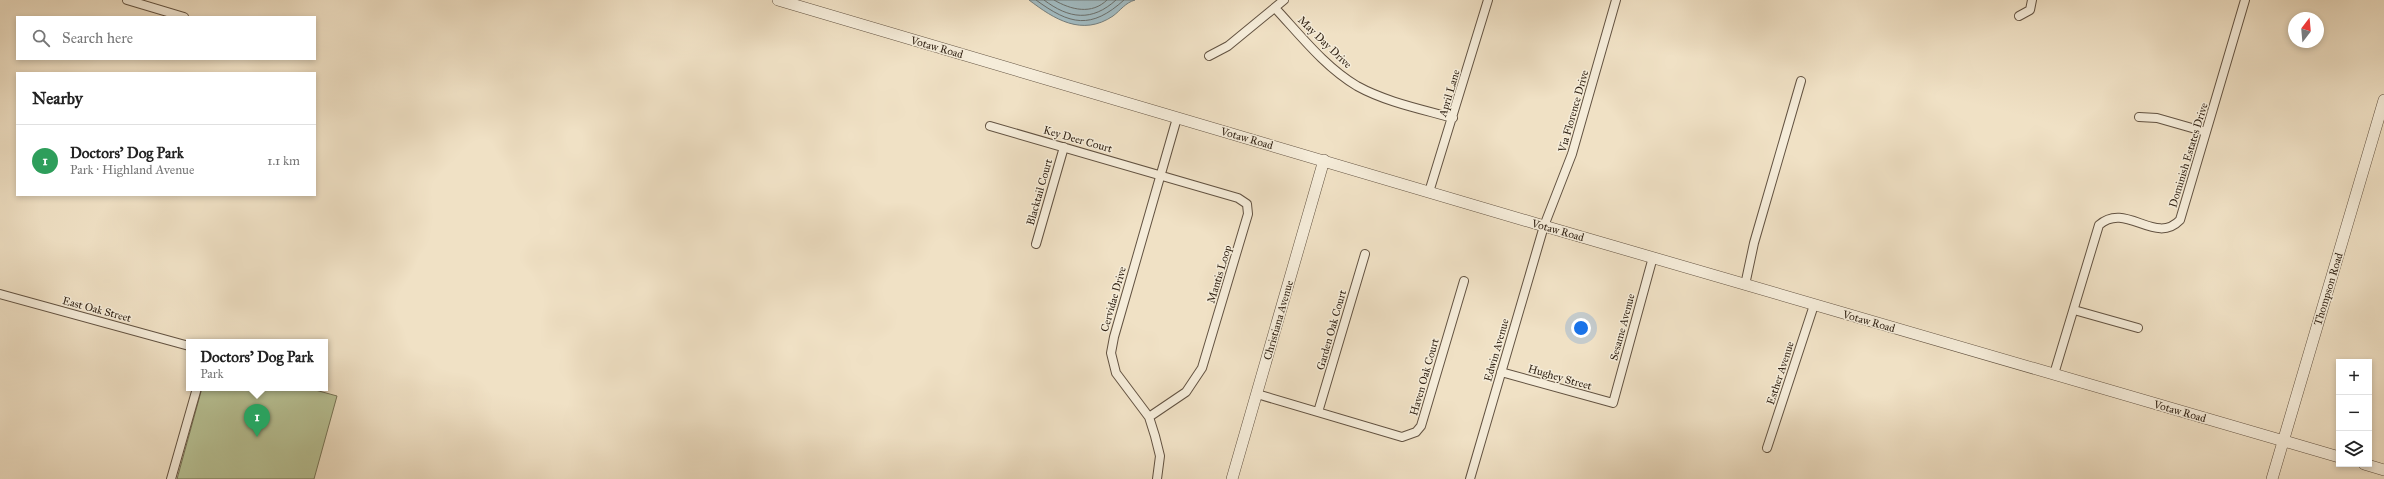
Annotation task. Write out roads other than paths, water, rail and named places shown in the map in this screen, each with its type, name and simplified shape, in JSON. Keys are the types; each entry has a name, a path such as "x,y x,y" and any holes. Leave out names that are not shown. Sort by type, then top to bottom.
{"street":[{"path":"127,0 181,16"},
{"name":"Votaw Road","path":"778,0 1544,226 2336,456"},
{"path":"1209,56 1228,46 1284,0"},
{"name":"April Lane","path":"1429,192 1453,118 1488,0"},
{"name":"Via Florence Drive","path":"1544,226 1572,154 1616,0"},
{"path":"2019,16 2030,10 2032,0"},
{"name":"Dominish Estates Drive","path":"2054,374 2099,225 2107,218 2118,216 2162,230 2173,227 2180,220 2245,0"},
{"name":"May Day Drive","path":"1275,8 1335,70 1357,86 1382,98 1453,118"},
{"path":"1745,284 1754,242 1801,81"},
{"name":"Thompson Road","path":"2272,479 2384,100"},
{"path":"2139,116 2157,118 2206,132"},
{"name":"Cervidae Drive","path":"1157,479 1160,456 1149,417 1116,373 1111,353 1114,337 1177,118"},
{"name":"Key Deer Court","path":"990,126 1160,174"},
{"name":"Blacktail Court","path":"1036,244 1064,147"},
{"name":"Christiana Avenue","path":"1232,479 1324,160"},
{"name":"Mantis Loop","path":"1149,417 1186,392 1202,368 1248,214 1247,204 1238,198 1160,174"},
{"name":"Edwin Avenue","path":"1470,479 1544,226"},
{"name":"Garden Oak Court","path":"1318,412 1365,254"},
{"name":"Sesame Avenue","path":"1613,403 1653,257"},
{"name":"Haven Oak Court","path":"1257,394 1402,436 1416,432 1421,426 1464,281"},
{"name":"East Oak Street","path":"0,294 186,345"},
{"name":"Esther Avenue","path":"1767,448 1814,305"},
{"path":"2074,310 2138,328"},
{"name":"Hughey Street","path":"1501,372 1613,403"},
{"path":"171,479 196,391"},
{"path":"2372,466 2384,470"}],"water":[{"path":"1029,0 1135,0 1102,22 1090,25 1079,25 1058,19"}],"place":[{"name":"Doctors' Dog Park","path":"257,437"}]}
